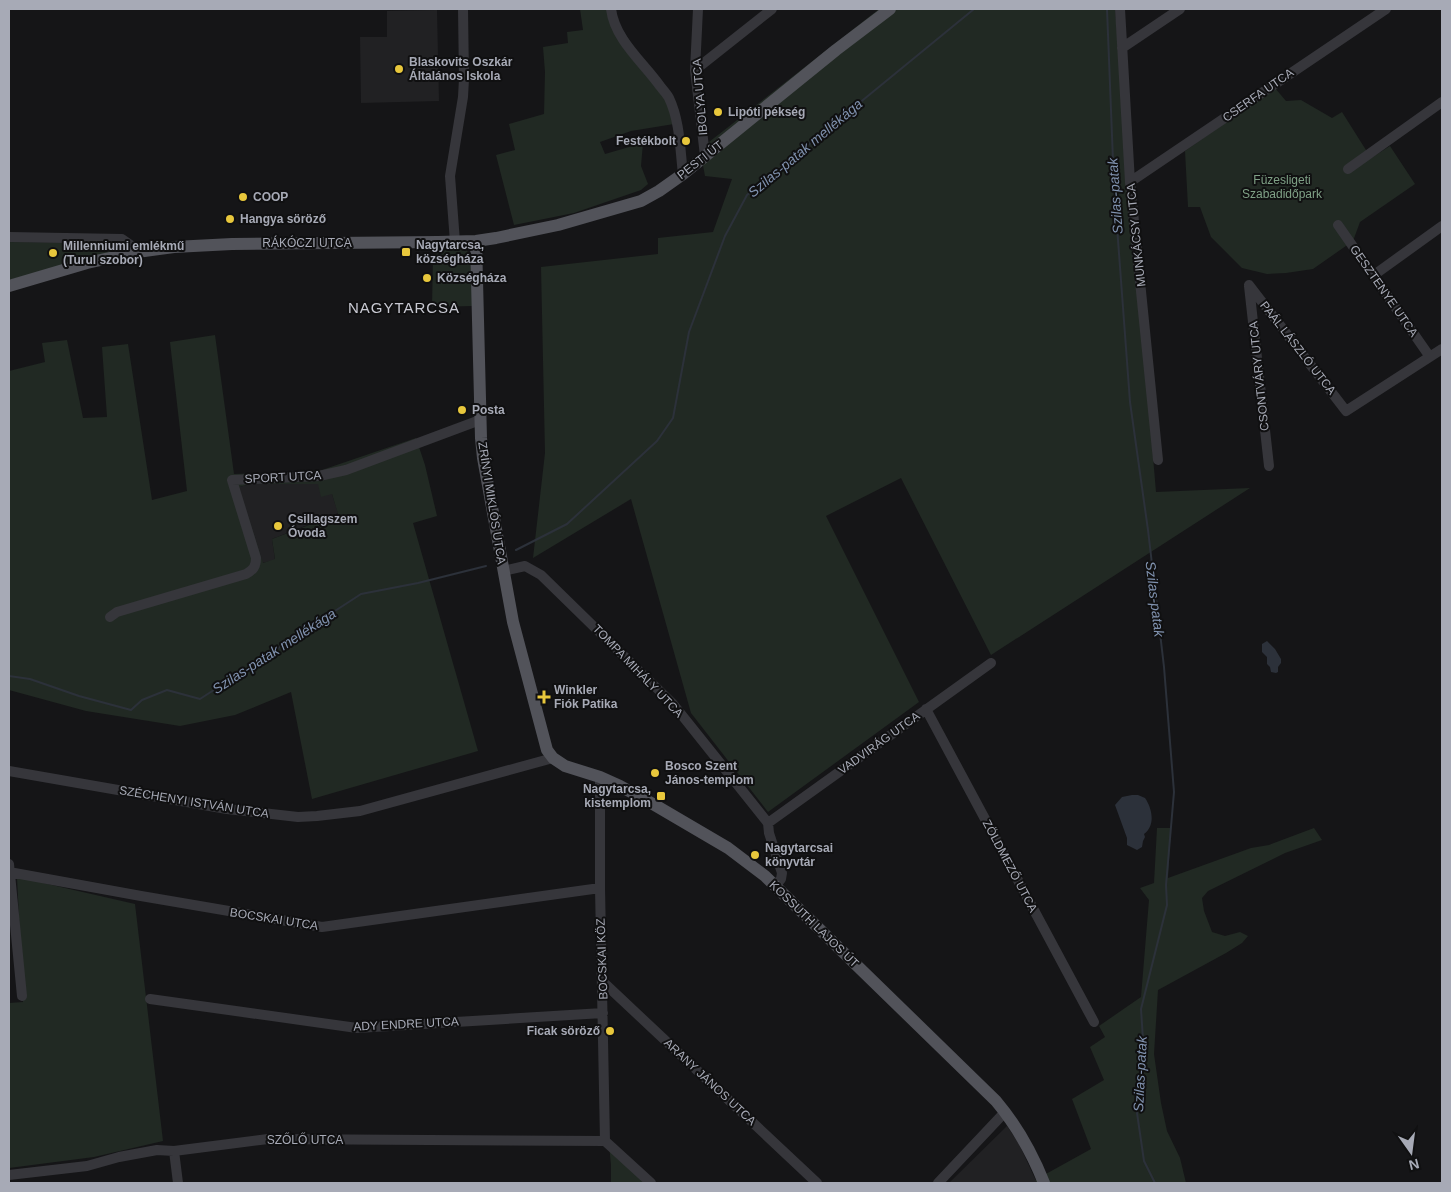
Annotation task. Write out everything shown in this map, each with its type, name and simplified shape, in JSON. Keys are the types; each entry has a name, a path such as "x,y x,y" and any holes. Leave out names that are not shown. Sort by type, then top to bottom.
{"main road":[{"name":"PESTI ÚT","path":"476,241 558,225 641,202 683,174 836,50 890,9"},
{"name":"RÁKÓCZI UTCA","path":"9,286 88,263 137,252 174,247 232,244 476,241"},
{"name":"ZRÍNYI MIKLÓS UTCA","path":"476,241 480,420 483,458 513,622 546,750 553,758"},
{"name":"KOSSUTH LAJOS ÚT","path":"553,758 565,766 600,777 620,786 653,804 728,848 765,876 1005,1112 1029,1149 1044,1183"}],"street":[{"path":"455,242 450,176 463,97 462,9"},
{"path":"611,9 618,32 668,98 676,121 683,174"},
{"name":"IBOLYA UTCA","path":"698,9 695,70 705,156"},
{"path":"695,70 772,9"},
{"name":"MUNKÁCSY UTCA","path":"1120,9 1130,182 1158,460"},
{"path":"1122,48 1180,9"},
{"name":"CSERFA UTCA","path":"1130,182 1386,9"},
{"path":"1348,169 1442,102"},
{"name":"GESZTENYE UTCA","path":"1338,225 1430,357"},
{"path":"1374,275 1442,226"},
{"path":"9,237 122,239 137,252"},
{"name":"PAÁL LÁSZLÓ UTCA","path":"1249,285 1346,411 1430,357"},
{"name":"CSONTVÁRY UTCA","path":"1249,285 1269,466"},
{"path":"1430,357 1442,349"},
{"name":"SPORT UTCA","path":"110,617 117,612 246,574 256,566 256,558 232,480 326,475 346,470 480,420"},
{"name":"TOMPA MIHÁLY UTCA","path":"502,568 525,566 541,575 673,704 768,823 782,873 781,879 775,886"},
{"name":"VADVIRÁG UTCA","path":"768,823 991,664"},
{"name":"ZÖLDMEZŐ UTCA","path":"926,709 1094,1022"},
{"name":"SZÉCHENYI ISTVÁN UTCA","path":"9,771 227,809 298,817 360,811 553,758"},
{"name":"BOCSKAI KÖZ","path":"600,777 600,888 605,1141"},
{"path":"9,869 13,952 22,996"},
{"name":"BOCSKAI UTCA","path":"9,869 141,896 322,927 600,888"},
{"name":"ARANY JÁNOS UTCA","path":"602,981 817,1183"},
{"name":"ADY ENDRE UTCA","path":"150,999 357,1028 603,1013"},
{"path":"938,1183 1005,1112"},
{"name":"SZŐLŐ UTCA","path":"9,1175 86,1166 119,1157 149,1152 174,1151 268,1139 605,1141"},
{"path":"605,1141 651,1183"},
{"path":"174,1151 178,1183"}],"shaded area":[{"name":"Blaskovits Oszkár Általános Iskola","path":"437,10 439,101 361,103 360,37 387,37 387,11"},
{"name":"Csillagszem Óvoda","path":"251,484 318,484 332,494 338,513 272,539 275,560 262,563 239,487"},
{"path":"1267,641 1281,659 1278,672 1276,673 1271,672 1267,664 1267,657 1262,652 1262,644"},
{"path":"1132,795 1145,798 1152,816 1150,826 1144,834 1142,847 1137,850 1127,845 1127,838 1115,805 1122,797"},
{"path":"1007,1126 1019,1144 1037,1183 949,1183"}],"green space":[{"path":"580,9 609,9 668,99 674,124 631,131 600,142 605,154 643,143 641,166 648,184 641,190 574,213 514,225 496,155 515,150 509,124 544,114 545,72 543,47 568,43 567,32 583,30"},
{"path":"879,9 1115,9 1156,492 1250,488 991,655 901,478 826,516 919,702 768,812 691,713 631,499 533,558 545,453 541,267 658,254 658,238 713,232 732,179 705,176 700,149"},
{"name":"Füzesligeti Szabadidőpark","path":"1275,88 1286,101 1301,100 1332,118 1342,112 1371,158 1390,146 1415,184 1360,222 1353,241 1313,269 1267,274 1242,268 1211,237 1200,207 1188,207 1185,151"},
{"path":"9,242 118,243 125,250 9,280"},
{"path":"435,248 464,248 471,255 473,306 432,307 433,256"},
{"path":"215,335 234,474 319,471 416,438 425,465 437,516 413,523 478,751 312,799 291,692 235,715 180,726 86,711 9,690 9,371 45,362 42,343 67,340 83,418 107,417 102,347 128,344 152,500 187,491 170,342","holes":["251,484 318,484 321,497 332,494 338,514 272,539 275,559 263,563 239,487"]},
{"path":"1157,828 1171,828 1168,878 1251,848 1269,845 1314,828 1322,840 1285,853 1208,891 1202,898 1204,911 1212,932 1225,936 1240,932 1248,936 1242,943 1226,953 1158,990 1154,1054 1161,1103 1167,1131 1180,1158 1186,1183 1037,1183 1035,1180 1091,1149 1072,1099 1104,1080 1090,1047 1105,1037 1099,1026 1141,997 1149,900 1140,888 1154,883"},
{"path":"17,877 135,904 163,1141 94,1157 9,1168 9,1003 23,1002"},
{"path":"609,1144 651,1183 611,1183"}],"waterway":[{"name":"Szilas-patak mellékága","path":"516,550 567,524 657,441 673,418 689,332 725,236 747,195 974,9"},
{"name":"Szilas-patak","path":"1107,9 1114,186 1130,402 1148,530 1164,667 1174,792 1166,885 1167,905 1141,1009 1144,1055 1136,1106 1144,1161 1155,1183"},
{"name":"Szilas-patak mellékága","path":"9,676 30,679 79,696 131,710 142,700 167,690 200,699 361,594 418,583 486,566"}],"place":[{"name":"Blaskovits Oszkár Általános Iskola","path":"399,69"},
{"name":"Lipóti pékség","path":"718,112"},
{"name":"Festékbolt","path":"686,141"},
{"name":"COOP","path":"243,197"},
{"name":"Hangya söröző","path":"230,219"},
{"name":"Nagytarcsa, községháza","path":"406,252"},
{"name":"Millenniumi emlékmű (Turul szobor)","path":"53,253"},
{"name":"Községháza","path":"427,278"},
{"name":"Posta","path":"462,410"},
{"name":"Csillagszem Óvoda","path":"278,526"},
{"name":"Winkler Fiók Patika","path":"544,697"},
{"name":"Bosco Szent János-templom","path":"655,773"},
{"name":"Nagytarcsa, kistemplom","path":"661,796"},
{"name":"Nagytarcsai könyvtár","path":"755,855"},
{"name":"Ficak söröző","path":"610,1031"}],"district":[{"name":"NAGYTARCSA","path":"404,307"}]}
